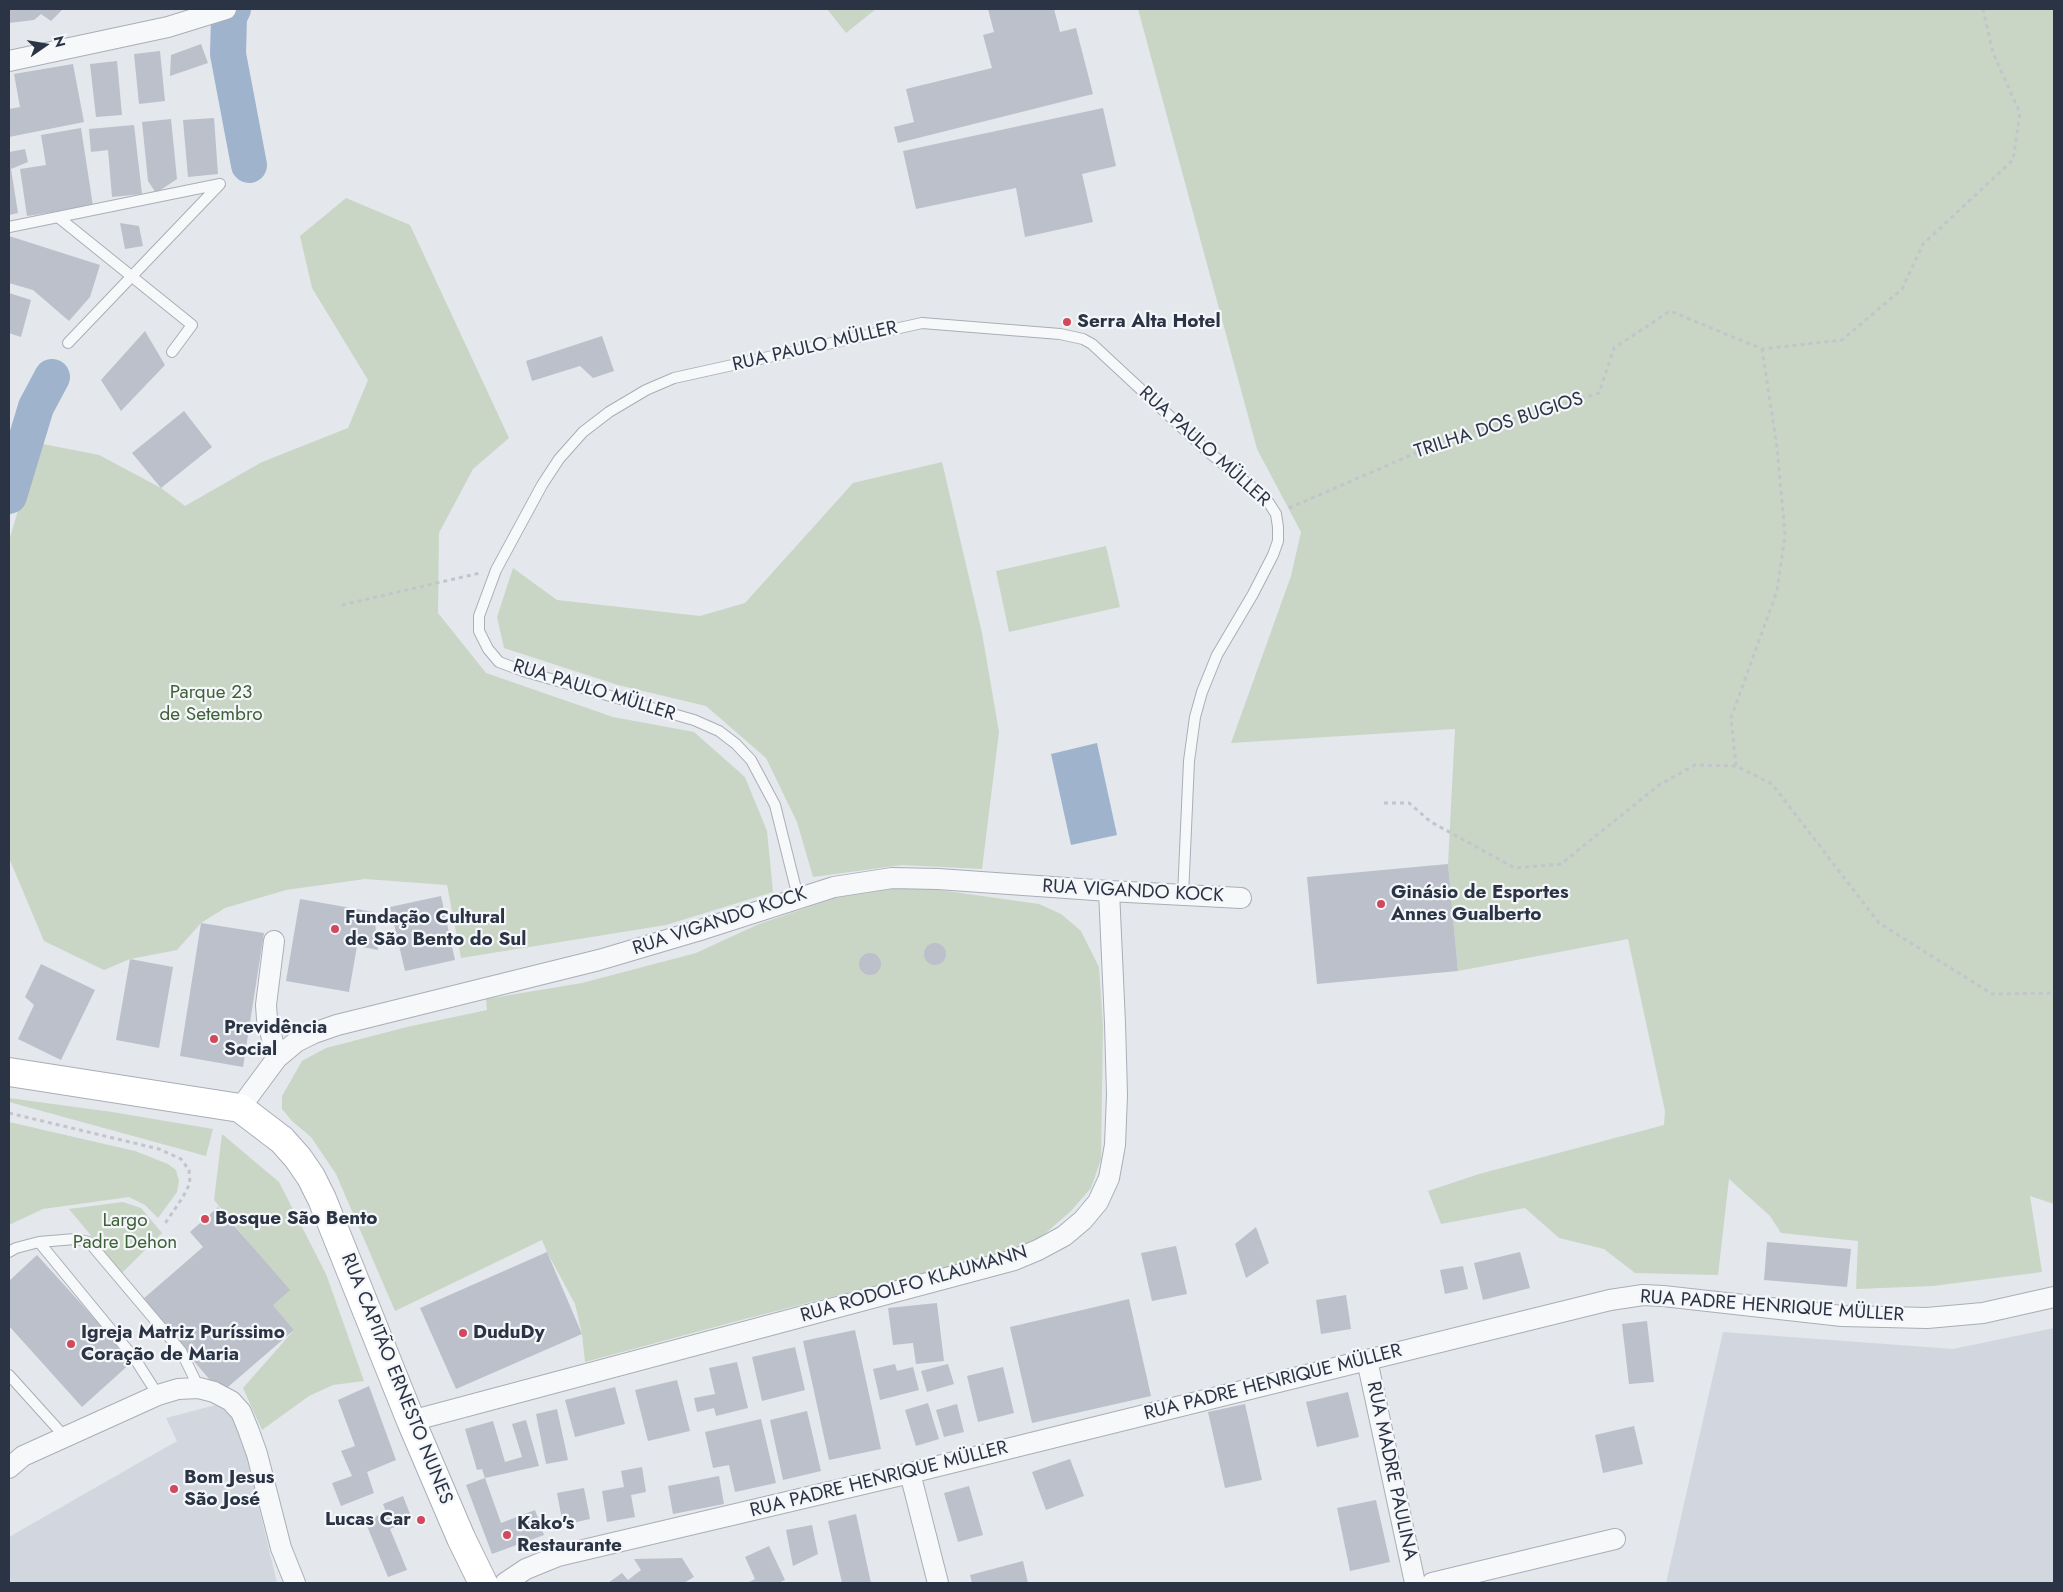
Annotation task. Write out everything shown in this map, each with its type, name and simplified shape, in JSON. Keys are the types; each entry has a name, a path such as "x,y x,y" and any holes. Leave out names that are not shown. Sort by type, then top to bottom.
{"main road":[{"name":"RUA CAPITÃO ERNESTO NUNES","path":"9,1072 240,1108 282,1140 311,1177 333,1222 411,1421 480,1581"}],"street":[{"path":"9,62 168,27 223,11"},
{"name":"RUA VIGANDO KOCK","path":"240,1108 277,1058 302,1039 337,1025 608,957 834,887 892,878 938,879 1184,896 1241,898"},
{"name":"RUA RODOLFO KLAUMANN","path":"411,1421 998,1264 1038,1250 1064,1236 1083,1220 1098,1202 1109,1178 1115,1145 1117,1095 1109,891"},
{"path":"274,941 266,1005 267,1019 277,1058"},
{"name":"RUA PADRE HENRIQUE MÜLLER","path":"505,1583 526,1569 558,1556 910,1473 1610,1300 1643,1294 1842,1316 1881,1318 1955,1316 1983,1313 2054,1297"},
{"name":"RUA MADRE PAULINA","path":"1367,1360 1415,1583"},
{"path":"9,1468 23,1456 158,1395 178,1389 199,1388 214,1392 230,1401 241,1412 257,1454 281,1548 295,1583"},
{"path":"910,1473 938,1583"},
{"path":"1432,1583 1615,1539"}],"lane":[{"path":"9,227 220,184 68,343"},
{"path":"58,218 131,278 192,324 172,352"},
{"name":"RUA PAULO MÜLLER","path":"798,897 775,805 750,760 736,744 719,731 694,720 523,671 499,662 488,649 479,631 479,616 496,570 542,485 560,459 583,432 609,412 646,390 674,378 922,323 1060,334 1083,339 1092,344 1205,449 1259,493 1276,514 1278,541 1273,555 1258,586 1216,655 1195,717 1187,786 1184,896"},
{"path":"9,1252 39,1242 75,1239 89,1242 181,1351 199,1388"},
{"path":"39,1242 135,1359 158,1395"},
{"path":"9,1375 65,1437"}],"path":[{"name":"TRILHA DOS BUGIOS","path":"1276,514 1448,438 1599,393 1614,348 1670,311 1762,349 1842,340 1902,288 1923,244 2013,160 2020,113 1993,53 1983,9"},
{"path":"1736,766 1731,718 1777,591 1785,536 1777,447 1762,349"},
{"path":"342,605 496,570"},
{"path":"1384,803 1409,802 1430,822 1515,868 1561,864 1659,785 1695,765 1736,766 1772,784 1879,924 1992,994 2054,993"},
{"path":"9,1113 159,1149 181,1159 189,1170 190,1183 164,1225"}],"shaded area":[{"path":"2054,1328 2054,1583 1666,1583 1723,1332 1953,1349"},
{"name":"Bom Jesus São José","path":"231,1401 242,1437 277,1583 9,1583 9,1537 177,1441 166,1418"}],"green space":[{"path":"827,9 876,9 846,33"},
{"path":"1138,9 2054,9 2054,1204 2030,1196 2042,1272 1933,1286 1856,1289 1858,1241 1781,1233 1770,1216 1729,1179 1718,1275 1635,1273 1604,1249 1559,1238 1525,1208 1441,1224 1428,1191 1479,1174 1664,1125 1665,1111 1628,939 1458,971 1448,864 1455,729 1231,743 1291,576 1301,532 1257,449"},
{"name":"Parque 23 de Setembro","path":"346,198 410,225 509,438 473,469 439,533 438,613 486,673 613,717 694,732 745,777 767,831 773,892 666,925 461,958 447,885 365,879 286,890 225,908 201,923 177,950 130,959 104,970 44,941 9,858 9,541 38,443 99,455 161,488 185,506 262,462 348,428 368,380 312,288 300,236"},
{"path":"942,462 982,633 999,732 982,869 902,865 813,877 797,822 766,758 706,706 618,685 504,648 497,617 513,568 557,600 700,616 745,603 853,483"},
{"path":"1106,546 1120,607 1009,632 996,571"},
{"path":"911,886 1039,904 1061,914 1081,931 1099,967 1103,1026 1101,1159 1091,1188 1071,1211 1040,1238 1011,1251 585,1362 582,1334 575,1304 542,1240 395,1311 336,1174 311,1137 292,1121 282,1109 282,1096 302,1061 326,1048 407,1027 487,1010 486,999 582,983 696,953 759,924 867,887"},
{"path":"9,1098 112,1112 213,1129 206,1156 9,1102"},
{"path":"9,1122 135,1151 168,1164 176,1170 179,1181 177,1192 158,1218 145,1205 129,1197 43,1209 9,1225"},
{"path":"222,1134 279,1182 326,1274 364,1381 333,1385 309,1396 262,1430 243,1388 294,1330 273,1305 250,1244 214,1200"},
{"name":"Largo Padre Dehon","path":"123,1202 141,1208 162,1233 122,1273 69,1209"}],"water":[{"path":"1097,743 1117,835 1071,845 1051,754"}],"building":[{"path":"9,9 63,9 51,21 41,14 34,20 9,23"},
{"path":"988,9 1054,9 1060,32 1076,28 1093,94 898,143 894,127 914,122 906,89 992,68 983,35 994,32"},
{"path":"201,44 208,63 170,76 171,55"},
{"path":"160,51 165,101 139,104 134,54"},
{"path":"117,61 122,115 96,117 90,64"},
{"path":"73,64 84,122 9,137 9,109 20,107 14,74"},
{"path":"1103,108 1116,166 1082,174 1093,222 1025,237 1016,188 916,209 903,151"},
{"path":"214,118 218,174 188,177 183,120"},
{"path":"171,119 177,179 156,193 148,181 142,122"},
{"path":"134,125 142,194 112,197 108,150 91,152 89,129"},
{"path":"81,128 93,206 27,216 20,169 46,165 41,135"},
{"path":"25,149 28,162 11,169 18,213 9,215 9,152"},
{"path":"120,223 139,226 143,246 125,249"},
{"path":"9,236 100,265 90,297 69,321 33,290 9,283"},
{"path":"9,293 31,300 21,337 9,333"},
{"path":"145,331 165,365 121,411 101,380"},
{"path":"602,336 614,371 593,378 580,366 532,381 526,361"},
{"path":"184,411 212,447 161,488 132,453"},
{"name":"Ginásio de Esportes Annes Gualberto","path":"1448,864 1458,971 1317,984 1307,877"},
{"path":"441,896 455,960 405,971 390,907"},
{"name":"Fundação Cultural de São Bento do Sul","path":"300,899 374,912 378,950 357,946 349,992 286,981"},
{"path":"201,923 264,933 243,1067 180,1056"},
{"path":"935,943 943,946 946,954 943,962 935,965 927,962 924,954 927,946"},
{"path":"866,953 874,953 881,960 881,968 874,975 866,975 859,968 859,960"},
{"path":"130,959 173,967 159,1048 116,1040"},
{"path":"41,964 95,990 61,1060 18,1039 34,1005 25,997"},
{"path":"218,1207 290,1290 273,1305 294,1330 221,1393 142,1300 203,1247 190,1232"},
{"path":"1256,1227 1269,1263 1246,1278 1235,1244"},
{"path":"1767,1242 1851,1249 1847,1287 1764,1280"},
{"path":"1176,1246 1187,1294 1152,1301 1141,1253"},
{"path":"547,1252 582,1334 456,1389 420,1308"},
{"path":"1520,1252 1530,1288 1483,1300 1474,1263"},
{"name":"Igreja Matriz Puríssimo Coração de Maria","path":"37,1255 133,1361 82,1407 9,1326 9,1281"},
{"path":"1463,1266 1468,1289 1445,1294 1440,1270"},
{"path":"1346,1295 1351,1329 1321,1334 1316,1300"},
{"path":"1129,1299 1151,1396 1032,1423 1010,1327"},
{"path":"937,1303 944,1361 916,1364 913,1343 893,1345 888,1308"},
{"path":"1647,1321 1654,1382 1629,1384 1622,1324"},
{"path":"855,1330 881,1449 829,1460 803,1341"},
{"path":"795,1347 805,1390 762,1401 752,1357"},
{"path":"737,1362 748,1408 716,1416 714,1408 697,1412 694,1398 715,1394 709,1368"},
{"path":"895,1364 897,1371 913,1367 919,1390 880,1400 873,1369"},
{"path":"948,1364 954,1384 927,1392 921,1371"},
{"path":"1003,1367 1014,1413 978,1422 967,1376"},
{"path":"677,1380 690,1431 648,1441 635,1390"},
{"path":"369,1386 396,1460 367,1472 374,1493 341,1506 332,1483 352,1476 341,1451 355,1446 338,1400"},
{"path":"615,1387 625,1424 575,1437 565,1400"},
{"path":"1348,1392 1359,1437 1317,1447 1306,1402"},
{"path":"928,1403 939,1439 916,1446 905,1410"},
{"path":"957,1404 964,1432 944,1437 936,1410"},
{"path":"1245,1404 1262,1480 1225,1488 1208,1412"},
{"path":"557,1409 568,1460 546,1464 536,1414"},
{"path":"807,1411 821,1471 783,1480 770,1420"},
{"path":"761,1419 776,1483 735,1492 729,1465 713,1468 705,1432"},
{"path":"526,1420 539,1466 485,1478 482,1469 477,1470 465,1429 493,1421 505,1462 522,1457 512,1424"},
{"path":"1634,1426 1643,1464 1603,1473 1595,1435"},
{"path":"1070,1459 1084,1496 1046,1510 1032,1472"},
{"path":"642,1467 646,1492 631,1495 635,1517 607,1522 602,1491 624,1487 621,1471"},
{"path":"719,1476 724,1504 673,1514 668,1486"},
{"path":"485,1478 501,1523 535,1510 544,1535 492,1554 466,1485"},
{"path":"969,1486 983,1535 958,1542 944,1493"},
{"path":"584,1488 590,1519 563,1525 557,1493"},
{"path":"403,1496 412,1519 390,1529 407,1570 388,1577 365,1521 386,1512 383,1504"},
{"path":"1376,1500 1390,1562 1350,1571 1337,1508"},
{"path":"856,1514 871,1583 842,1583 828,1521"},
{"path":"812,1525 818,1554 793,1566 786,1530"},
{"path":"769,1546 785,1580 778,1583 747,1583 755,1579 745,1557"},
{"path":"682,1558 694,1577 684,1583 608,1583 622,1573 628,1580 641,1570 634,1559"},
{"path":"1023,1561 1028,1583 972,1583 970,1575"}],"waterway":[{"path":"233,9 229,17 228,54 249,165"},
{"path":"9,496 36,407 52,377"}],"place":[{"name":"Serra Alta Hotel","path":"1067,322"},
{"name":"Ginásio de Esportes Annes Gualberto","path":"1381,904"},
{"name":"Fundação Cultural de São Bento do Sul","path":"335,929"},
{"name":"Previdência Social","path":"214,1039"},
{"name":"Bosque São Bento","path":"205,1219"},
{"name":"DuduDy","path":"463,1333"},
{"name":"Igreja Matriz Puríssimo Coração de Maria","path":"71,1344"},
{"name":"Bom Jesus São José","path":"174,1489"},
{"name":"Lucas Car","path":"421,1520"},
{"name":"Kako's Restaurante","path":"507,1535"}]}
